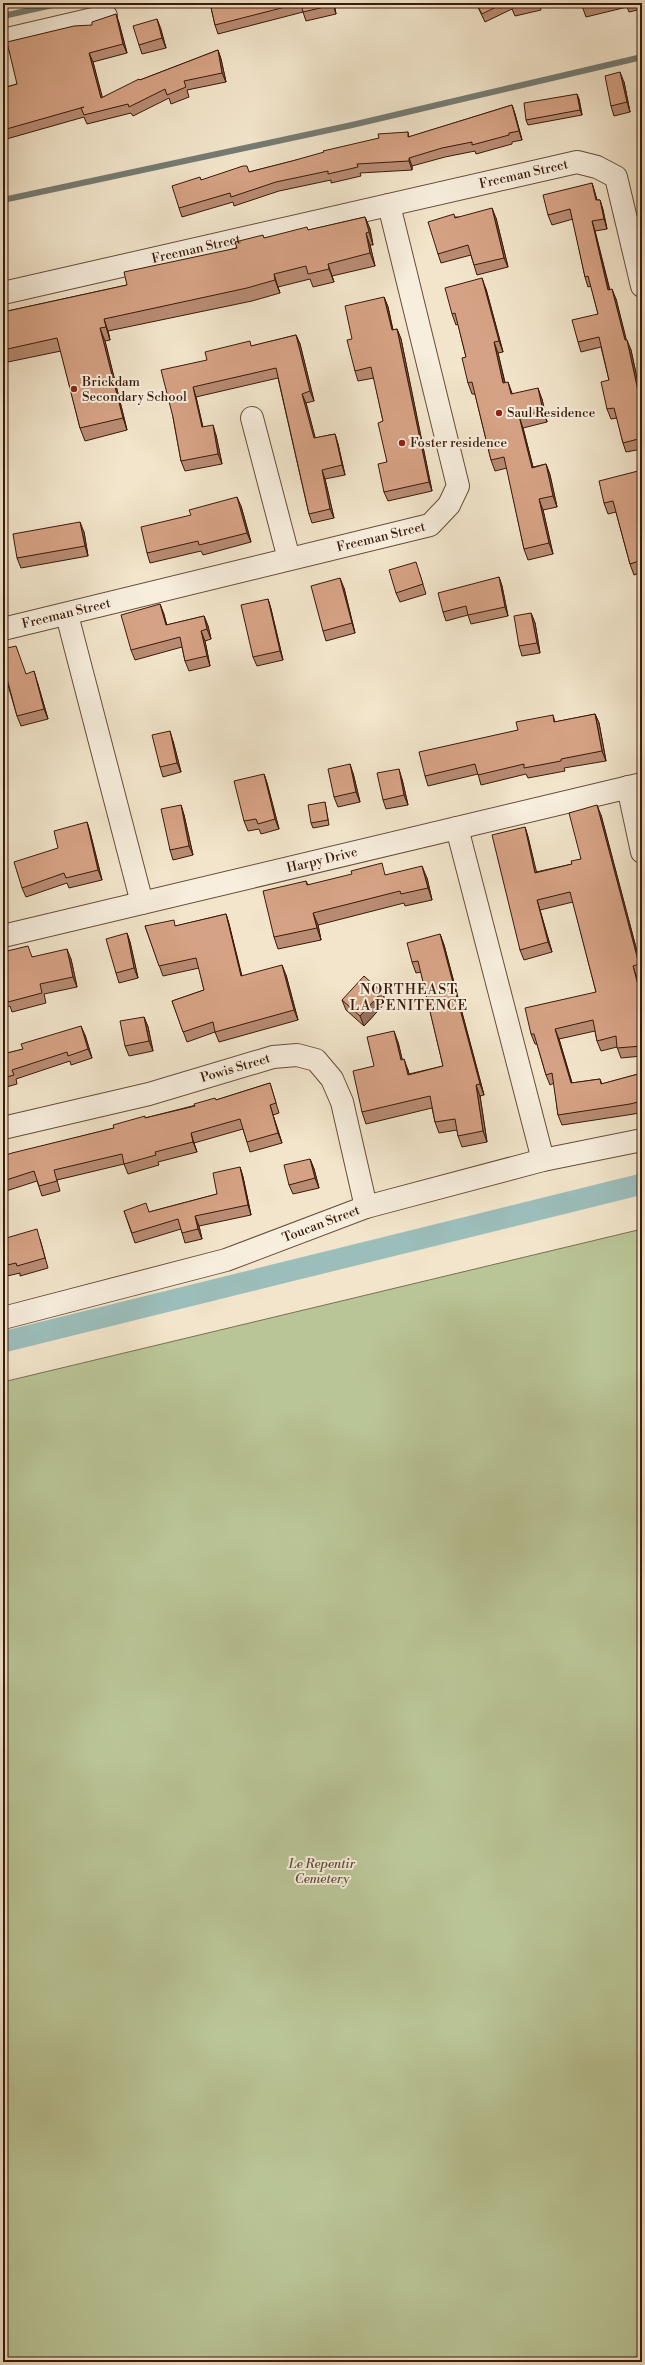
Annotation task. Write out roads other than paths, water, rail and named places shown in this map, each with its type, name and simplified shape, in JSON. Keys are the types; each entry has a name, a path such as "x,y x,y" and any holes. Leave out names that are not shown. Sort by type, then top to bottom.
{"street":[{"path":"3,40 106,16"},
{"name":"Freeman Street","path":"3,293 577,162 597,167 616,177 642,287"},
{"name":"Freeman Street","path":"3,630 430,525 449,505 458,486 389,205"},
{"path":"252,418 289,559"},
{"path":"67,615 142,903"},
{"path":"635,785 642,852"},
{"name":"Harpy Drive","path":"3,936 635,785"},
{"path":"457,828 543,1160"},
{"name":"Powis Street","path":"3,1128 149,1094 273,1056 298,1056 316,1060 332,1079 342,1102 366,1207"},
{"name":"Toucan Street","path":"3,1318 226,1260 366,1207 543,1160 642,1140"}],"waterway":[{"path":"3,16 62,3"},
{"path":"3,200 352,125 642,57"},
{"path":"3,1342 642,1184"}],"place":[{"name":"Brickdam Secondary School","path":"74,389"},
{"name":"Saul Residence","path":"499,413"},
{"name":"Foster residence","path":"402,443"}],"district":[{"name":"NORTHEAST LA PENITENCE","path":"409,998"}],"park label":[{"name":"Le Repentir Cemetery","path":"322,1872"}]}
